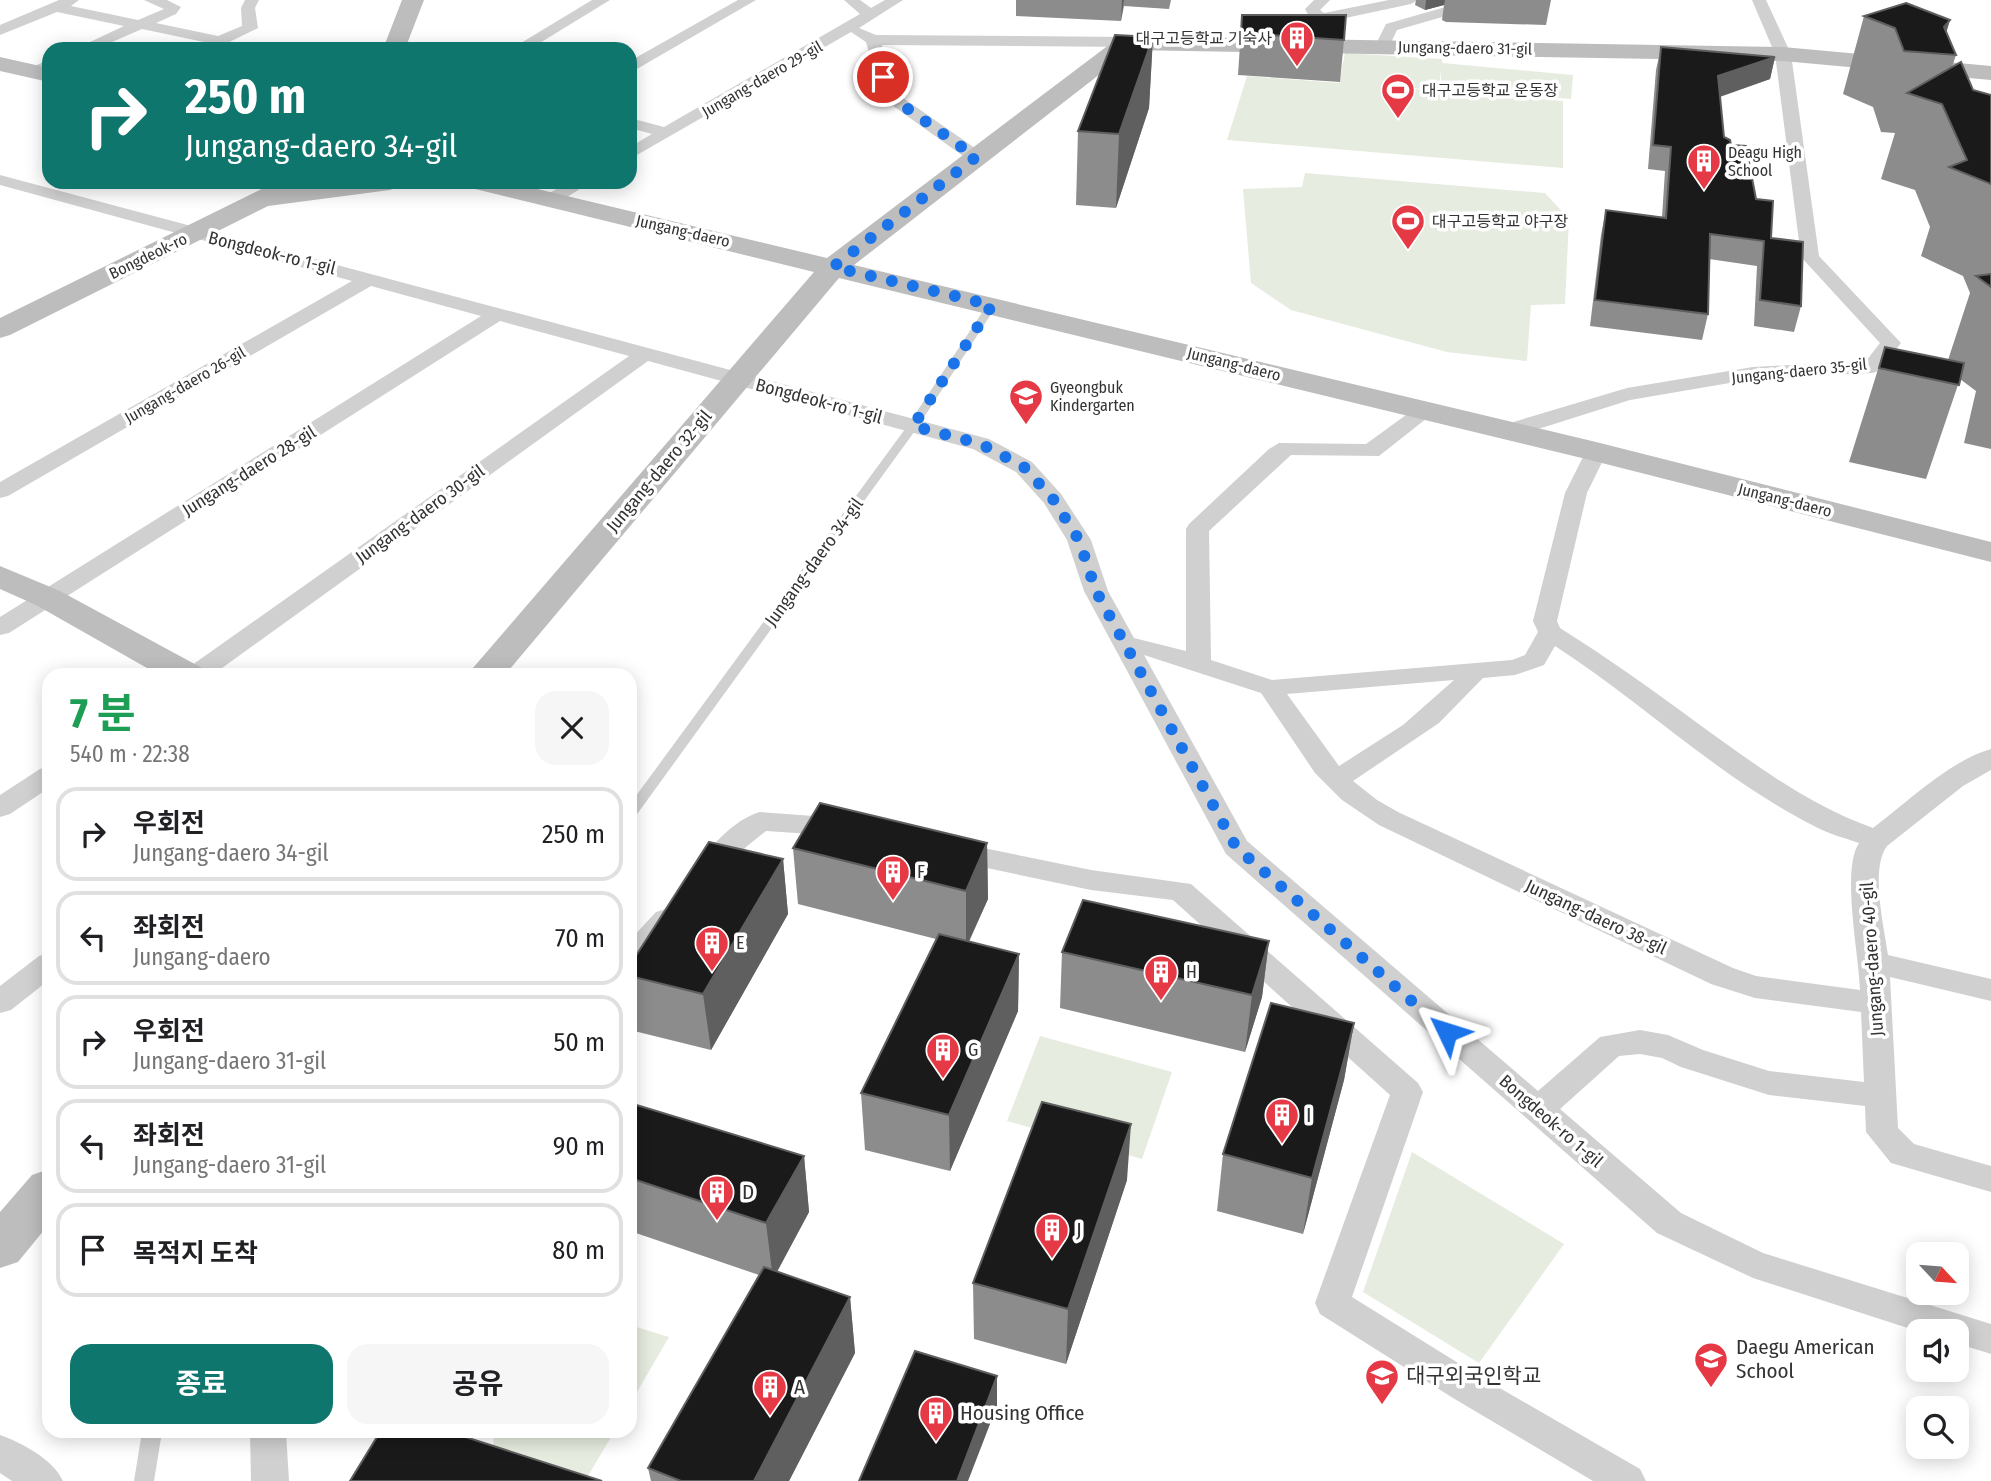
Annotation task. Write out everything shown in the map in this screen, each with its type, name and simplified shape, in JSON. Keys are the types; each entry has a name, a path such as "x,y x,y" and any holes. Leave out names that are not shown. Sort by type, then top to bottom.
{"street":[{"path":"0,30 72,0"},
{"path":"99,42 174,7 151,0"},
{"path":"56,7 220,41 250,28 248,8 252,0"},
{"path":"397,42 413,0"},
{"path":"531,42 603,0"},
{"path":"637,64 750,0"},
{"path":"851,0 871,15"},
{"name":"Jungang-daero 29-gil","path":"637,150 896,0"},
{"path":"1323,0 1312,9 1315,15 1322,18 1411,0"},
{"path":"1383,46 1391,27 1486,0"},
{"path":"1759,0 1783,54"},
{"path":"852,27 873,40 1130,42"},
{"path":"873,40 888,95 976,157"},
{"path":"833,267 1130,42"},
{"name":"Jungang-daero 31-gil","path":"1130,42 1783,54 1991,72"},
{"name":"Jungang-daero 35-gil","path":"1508,431 1627,394 1753,373 1871,367 1891,343 1810,257 1783,54"},
{"path":"2,69 42,70"},
{"path":"2,69 42,88"},
{"path":"637,125 667,133"},
{"path":"0,180 195,233"},
{"path":"264,195 322,189"},
{"name":"Jungang-daero","path":"505,189 1596,452 1991,552"},
{"path":"550,200 570,189"},
{"name":"Bongdeok-ro","path":"0,329 195,233 264,195"},
{"name":"Bongdeok-ro 1-gil","path":"195,233 981,444 1024,467 1053,499 1079,540 1096,591 1236,847 1669,1223 1753,1264 1991,1339"},
{"name":"Jungang-daero 32-gil","path":"491,668 833,267"},
{"name":"Jungang-daero 26-gil","path":"0,491 370,278"},
{"name":"Jungang-daero 28-gil","path":"0,628 499,313"},
{"name":"Jungang-daero 30-gil","path":"203,668 646,353"},
{"path":"1199,664 1197,528 1277,454 1287,448 1371,451 1424,411"},
{"path":"1596,452 1576,493 1565,533 1545,621 1550,632 1636,690 1770,789 1826,821 1877,839 1954,780 1991,758"},
{"path":"0,576 48,598 177,668"},
{"path":"1125,643 1270,688 1516,667 1535,660 1550,632"},
{"path":"1336,779 1374,757 1413,729 1462,690 1476,669"},
{"name":"Jungang-daero 38-gil","path":"1270,688 1292,724 1336,779 1368,807 1410,829 1722,976 1755,987 1877,1003"},
{"path":"0,808 42,780"},
{"path":"637,951 736,840 760,821 866,831"},
{"name":"Jungang-daero 40-gil","path":"1877,839 1867,853 1865,888 1877,1003 1882,1132 1903,1154 1991,1178"},
{"path":"934,847 1091,880 1181,891 1407,1092 1332,1303 1466,1387 1628,1481"},
{"path":"1874,962 1991,990"},
{"path":"0,1002 42,969"},
{"path":"1538,1110 1611,1045 1640,1042 1668,1047 1692,1059 1769,1083 1881,1096"},
{"path":"0,1247 42,1197"},
{"path":"268,1438 270,1481"},
{"path":"0,1452 44,1481"}],"lane":[{"name":"Jungang-daero 34-gil","path":"637,804 913,426 992,305"},
{"path":"144,1481 151,1438"}],"shaded area":[{"name":"대구고등학교 운동장","path":"1345,53 1442,59 1442,63 1573,75 1571,99 1441,89 1441,69 1439,90 1366,85 1563,101 1563,168 1227,140 1247,76 1339,83"},
{"name":"대구고등학교 야구장","path":"1305,173 1545,193 1569,219 1565,304 1531,305 1527,361 1447,352 1291,310 1251,283 1243,189 1302,187"},
{"path":"1040,1036 1172,1072 1142,1159 1007,1121"},
{"path":"1412,1152 1564,1244 1479,1363 1363,1292"},
{"path":"637,1327 669,1337 637,1392"},
{"path":"494,1438 610,1438 585,1481 493,1449"}],"building":[{"path":"1906,3 1950,20 1944,27 1956,55 1904,51 1895,28 1864,16"},
{"path":"1242,15 1346,15 1344,40 1241,33"},
{"path":"1115,35 1153,37 1119,134 1078,131"},
{"name":"Deagu High School","path":"1661,47 1775,57 1718,76 1724,137 1730,140 1731,145 1746,146 1756,199 1773,201 1771,238 1803,242 1801,306 1760,300 1764,241 1710,234 1708,314 1595,300 1606,210 1666,218 1671,147 1653,145"},
{"path":"1961,62 1973,90 1991,95 1991,184 1949,167 1967,160 1942,104 1907,93"},
{"path":"1991,274 1991,287 1976,276"},
{"path":"1885,347 1964,363 1959,385 1879,368"},
{"path":"820,803 987,843 966,891 793,848"},
{"path":"709,842 783,859 703,994 637,978 637,954"},
{"path":"1083,900 1269,941 1252,995 1062,952"},
{"path":"939,934 1019,954 949,1115 861,1093"},
{"path":"1271,1003 1354,1023 1312,1178 1223,1154"},
{"path":"1042,1102 1131,1124 1068,1309 973,1283"},
{"path":"637,1105 804,1156 766,1223 637,1180"},
{"path":"764,1267 850,1297 754,1481 681,1481 648,1468"},
{"name":"Housing Office","path":"915,1351 997,1376 957,1481 859,1481"},
{"path":"376,1438 469,1438 602,1481 350,1481"}],"place":[{"name":"대구고등학교 기숙사","path":"1297,68"},
{"name":"대구고등학교 운동장","path":"1398,120"},
{"name":"Deagu High School","path":"1704,191"},
{"name":"대구고등학교 야구장","path":"1408,251"},
{"name":"Gyeongbuk Kindergarten","path":"1026,426"},
{"name":"F","path":"893,902"},
{"name":"E","path":"712,973"},
{"name":"H","path":"1161,1002"},
{"name":"G","path":"943,1080"},
{"name":"I","path":"1282,1145"},
{"name":"D","path":"717,1222"},
{"name":"J","path":"1052,1260"},
{"name":"Daegu American School","path":"1711,1389"},
{"name":"대구외국인학교","path":"1382,1406"},
{"name":"A","path":"770,1417"},
{"name":"Housing Office","path":"936,1443"}],"route":[{"path":"883,77 888,95 976,157 833,267 992,305 913,426 981,444 1024,467 1053,499 1079,540 1096,591 1236,847 1447,1032"}]}
